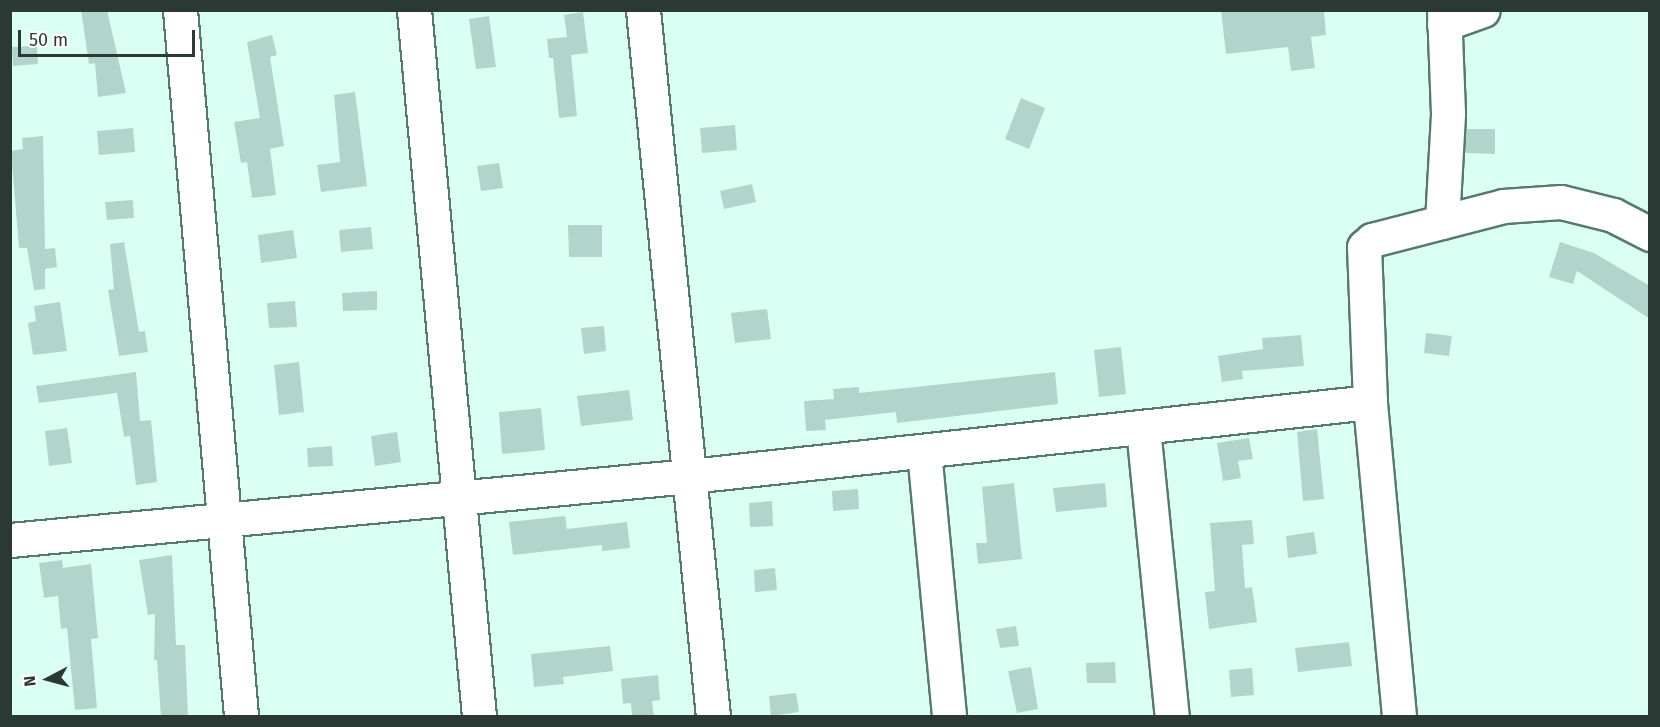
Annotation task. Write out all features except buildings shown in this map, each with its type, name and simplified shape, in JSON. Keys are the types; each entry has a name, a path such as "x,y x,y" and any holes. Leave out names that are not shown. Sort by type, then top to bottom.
{"street":[{"path":"180,10 222,520 241,717"},
{"path":"414,10 479,717"},
{"path":"643,10 713,717"},
{"path":"1442,222 1448,113 1444,17 1483,10"},
{"path":"1399,717 1370,402 1364,247 1372,240 1503,206 1561,202 1613,215 1650,234"},
{"path":"10,540 690,476 1370,402"},
{"path":"1143,428 1173,717"},
{"path":"924,451 949,717"}]}
